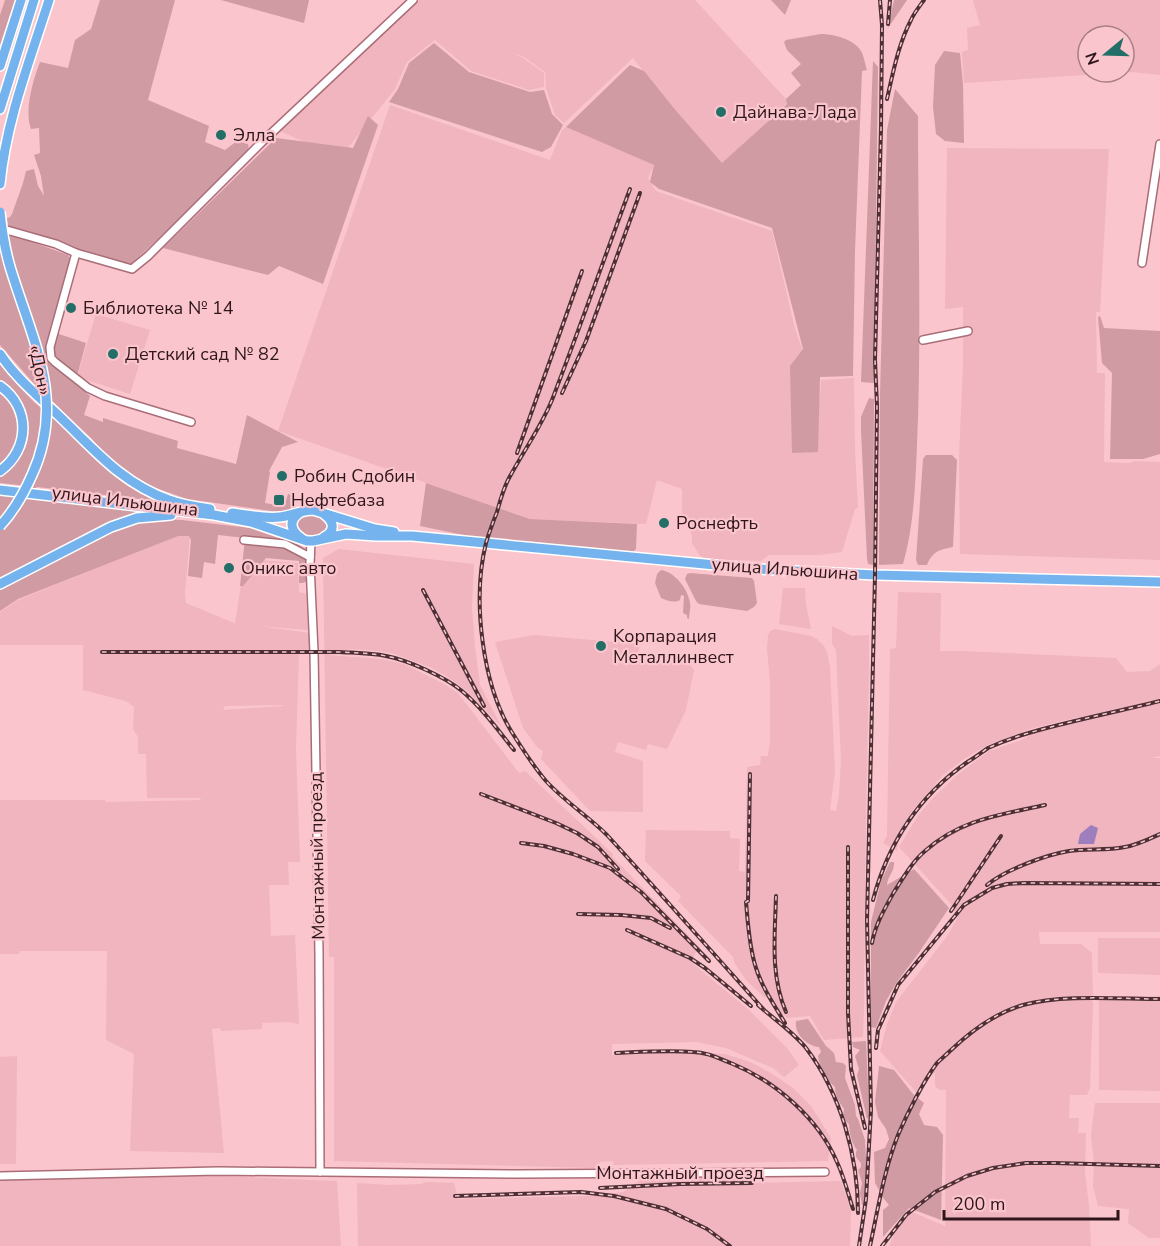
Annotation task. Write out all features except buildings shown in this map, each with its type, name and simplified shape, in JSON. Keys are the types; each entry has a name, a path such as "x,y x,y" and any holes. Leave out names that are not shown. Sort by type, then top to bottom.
{"highway":[{"path":"0,66 21,0"},
{"path":"0,109 34,0"},
{"path":"0,184 14,110 49,0"},
{"name":"«Дон»","path":"0,210 10,270 41,365 47,409 46,435 37,466 19,500 0,526"},
{"path":"0,354 15,373 110,466 134,484 153,494 179,503 238,517"},
{"path":"0,386 18,406 23,431 21,444 15,457 0,471"},
{"name":"улица Ильюшина","path":"0,488 250,519"},
{"path":"250,519 279,517 308,510 375,529 412,536"},
{"path":"301,512 293,519 292,526 296,534 311,541 330,534 333,527 330,519 321,512"},
{"path":"0,584 111,527 128,521 162,515 238,517"},
{"path":"250,519 311,541 346,534 376,537 412,536"},
{"name":"улица Ильюшина","path":"412,536 757,569 875,575 1160,582"}],"street":[{"path":"0,228 132,269 148,256 263,141 413,0"},
{"path":"1142,263 1160,144"},
{"path":"76,253 50,347 51,358 88,388 105,396 191,422"},
{"path":"923,340 968,331"},
{"path":"244,540 285,544 310,557"},
{"name":"Монтажный проезд","path":"311,541 315,671 320,1172"},
{"name":"Монтажный проезд","path":"0,1176 218,1171 519,1174 825,1172"}],"shaded area":[{"path":"5,0 15,0 0,45 0,15"},
{"path":"100,0 175,0 148,100 209,126 205,142 225,150 237,141 248,144 249,150 211,190 130,265 81,253 15,228 8,225 7,218 12,214 26,171 34,169 38,186 44,196 41,176 34,155 40,153 39,128 31,129 28,113 32,86 40,62 68,68 75,40 91,29"},
{"path":"221,0 309,0 304,23"},
{"path":"419,0 695,0 786,99 787,103 722,164 633,58 564,123 555,115 546,88 545,72 524,57 512,52 544,73 544,87 529,90 471,71 435,40 407,62 395,89 346,150 315,147 280,131"},
{"path":"771,0 791,0 785,15"},
{"path":"894,0 907,0 888,28"},
{"path":"973,0 1160,0 1160,75 1136,73 1136,24 1076,24 1076,76 964,83 962,52 968,50 967,28 980,25"},
{"path":"821,34 837,36 853,43 862,53 867,70 862,71 853,376 820,377 818,452 792,453 790,366 803,349 772,228 659,189 650,182 654,165 566,127 630,65 644,71 722,163 787,104 786,99 801,85 791,73 801,64 787,50 784,42"},
{"path":"434,43 469,72 530,92 544,90 552,114 563,125 551,147 542,152 389,102 398,89 409,63"},
{"path":"944,51 960,53 964,143 945,141 936,134 933,107 935,65"},
{"path":"873,61 878,67 874,383 861,382"},
{"path":"895,89 918,116 918,418 913,510 903,564 879,565 880,394 887,130"},
{"name":"Нефтебаза","path":"390,105 550,160 562,130 566,127 654,165 648,178 656,191 772,231 795,329 820,399 821,380 854,378 858,508 855,509 842,552 819,555 769,555 761,561 708,559 700,556 692,543 692,535 682,516 682,489 657,480 646,524 530,519 278,431"},
{"path":"368,116 378,125 323,284 279,266 268,275 163,248 276,138 353,148"},
{"path":"947,148 1109,149 1100,312 1096,312 1097,373 1105,373 1104,462 1160,462 1160,560 960,554 959,457 963,307 945,309"},
{"path":"0,232 68,255 75,269 56,333 86,343 75,383 90,396 84,415 103,422 103,418 178,441 177,448 236,464 247,415 298,442 282,447 269,471 265,503 282,506 288,494 294,496 294,506 287,511 278,512 187,499 150,486 129,475 111,460 37,387 0,345"},
{"name":"Детский сад № 82","path":"96,314 150,330 130,394 77,377"},
{"path":"1100,316 1104,328 1160,331 1160,454 1143,459 1110,459 1112,373 1102,363 1098,317"},
{"path":"0,363 34,402 56,420 104,468 129,487 157,501 37,487 33,491 19,485 0,483 0,476 13,466 22,454 27,442 28,429 21,403 0,381"},
{"path":"0,391 13,408 18,428 14,448 0,465"},
{"path":"869,398 874,399 873,565 868,564 867,559 861,430 861,417"},
{"path":"926,455 952,455 957,460 953,547 935,553 927,565 918,565 916,560 923,459"},
{"path":"426,483 530,519 637,524 636,549 631,554 473,537 420,526"},
{"path":"0,495 150,511 105,523 0,578"},
{"path":"311,515 321,517 327,523 327,531 313,536 299,531 295,523 300,518"},
{"path":"161,519 250,528 299,545 306,551 308,558 307,581 299,583 299,561 266,558 243,586 240,586 245,538 218,535 215,564 204,562 202,578 188,576 191,540 189,536 178,536 18,599 0,611 0,590 10,584 122,527"},
{"path":"178,535 190,536 186,603 235,623 245,560 298,563 299,592 306,594 308,630 259,626 310,633 311,650 299,651 296,749 300,862 288,862 289,885 269,885 271,936 295,935 299,1024 262,1023 262,1029 221,1031 220,1028 212,1029 224,1153 130,1151 134,1054 106,1040 107,951 20,951 19,954 0,954 0,800 105,800 106,802 201,800 200,798 147,798 146,754 138,754 138,737 133,729 134,707 126,701 83,690 83,645 0,645 0,612 18,600","holes":["225,706 283,706 223,710"]},
{"path":"339,549 474,564 472,607 480,685 501,726 467,691 432,668 392,653 378,651 350,649 328,655 381,659 404,664 458,693 519,773 525,771 613,854 612,856 700,948 691,962 749,1010 787,1048 799,1065 784,1077 773,1068 726,1048 696,1042 612,1044 612,1055 690,1052 725,1054 750,1062 793,1088 811,1106 831,1138 828,1161 614,1165 613,1161 600,1162 594,1168 334,1161 334,957 329,957 323,558"},
{"path":"661,570 671,574 684,587 690,603 689,619 683,613 684,596 681,595 680,600 676,601 661,598 655,583 657,574"},
{"path":"690,573 752,578 757,603 747,611 699,604 685,579"},
{"path":"783,588 805,588 811,629 779,624"},
{"path":"898,592 941,593 940,651 1116,658 1127,672 1150,671 1160,664 1160,756 1152,758 1160,758 1160,932 1039,932 1040,944 1081,944 1092,953 1090,1088 1087,1095 1070,1095 1069,1118 1079,1118 1078,1133 1086,1133 1085,1172 1091,1246 946,1246 945,1244 945,1246 889,1246 905,1209 945,1226 946,1090 940,1090 935,1086 935,1073 919,1086 916,1092 880,1051 896,1002 948,935 958,917 951,904 899,847 919,814 932,799 957,775 989,751 1035,733 1080,722 1079,717 1033,728 986,746 964,759 943,775 914,809 899,832 897,851 883,843 887,836 890,649 896,648"},
{"path":"832,626 852,636 869,635 864,1008 863,1037 824,1040 810,1016 787,1018 747,981 733,957 678,901 681,896 645,861 646,830 730,831 730,838 740,839 739,871 745,872 747,767 760,765 761,756 768,756 770,683 767,649 768,635 775,629 811,636 824,646 827,652 830,667 835,772 830,810 836,811 841,761 836,650 832,644"},
{"path":"534,635 639,644 639,654 661,658 661,656 684,657 694,670 686,710 667,749 648,744 646,750 618,742 615,752 643,761 643,812 590,811 541,759 543,751 537,747 523,728 495,642"},
{"path":"1091,825 1098,828 1094,844 1078,844 1080,834"},
{"path":"890,862 894,862 894,865 887,885 914,869 949,908 897,982 886,1001 876,1028 871,1027 871,922 881,881"},
{"path":"1098,938 1160,938 1160,975 1098,973"},
{"path":"1099,996 1160,996 1160,1091 1099,1090"},
{"path":"808,1019 826,1046 834,1053 836,1062 846,1066 845,1078 865,1140 867,1177 864,1205 862,1205 860,1193 862,1183 858,1170 861,1163 856,1157 857,1150 851,1138 849,1124 844,1118 844,1109 835,1087 822,1069 818,1056 821,1052 819,1047 806,1042 797,1030 796,1021"},
{"path":"866,1041 869,1108 867,1119 855,1056 860,1050 853,1047 852,1042"},
{"path":"17,1056 16,1164 0,1164 0,1057"},
{"path":"879,1066 894,1070 913,1094 924,1103 919,1114 924,1125 937,1127 943,1135 941,1220 909,1208 883,1237 883,1210 889,1205 875,1183 874,1152 885,1148 889,1139 878,1117 875,1102"},
{"path":"1095,1103 1160,1103 1160,1238 1149,1238 1128,1223 1129,1209 1098,1206 1093,1186 1094,1163 1091,1135"},
{"path":"221,1176 337,1181 341,1246 0,1246 0,1180"},
{"path":"755,1177 755,1183 841,1181 851,1211 850,1246 358,1246 357,1183 389,1185 426,1182 454,1183 458,1199 590,1196 623,1192 642,1179"}],"railway":[{"path":"859,1246 866,1199 871,1110 867,920 875,575 877,406 875,360 882,25 880,0"},
{"path":"888,24 890,0"},
{"path":"887,99 903,39 912,17 924,0"},
{"path":"630,189 552,400 506,484 488,535 480,590 480,615 487,667 502,714 537,770 568,802 607,835 764,1010"},
{"path":"562,393 586,341 640,193"},
{"path":"517,453 582,271"},
{"path":"423,590 484,706"},
{"path":"102,652 340,652 375,654 395,658 436,675 462,691 483,712 514,750"},
{"path":"873,900 887,859 908,822 935,789 969,761 988,748 1020,736 1160,701"},
{"path":"750,774 748,901 746,902 750,943 762,982 785,1023"},
{"path":"481,794 577,833 598,847 618,869"},
{"path":"872,943 878,923 894,892 912,865 925,851 939,840 967,825 1045,805"},
{"path":"987,885 1026,864 1059,853 1125,847 1160,834"},
{"path":"951,911 1001,836"},
{"path":"521,843 544,846 573,854 610,868 641,892 709,961"},
{"path":"848,847 848,1013 851,1069 865,1128"},
{"path":"876,1048 878,1030 898,985 964,905 992,888 1024,883 1160,884"},
{"path":"776,896 776,969 786,1012"},
{"path":"578,914 651,918 670,928"},
{"path":"627,930 690,958 751,1006"},
{"path":"870,1246 885,1176 902,1127 937,1063 966,1036 984,1023 1023,1005 1056,999 1160,999"},
{"path":"758,1005 801,1042 829,1085 838,1105 851,1148 858,1213"},
{"path":"616,1053 698,1052 733,1064 765,1081 794,1103 819,1131 839,1168 853,1209"},
{"path":"882,1246 906,1215 935,1192 967,1176 993,1168 1026,1163 1160,1166"},
{"path":"600,1188 752,1183"},
{"path":"455,1196 581,1192 614,1196 666,1209 707,1229 730,1246"}],"place":[{"name":"Дайнава-Лада","path":"721,112"},
{"name":"Элла","path":"221,135"},
{"name":"Библиотека № 14","path":"71,308"},
{"name":"Детский сад № 82","path":"113,354"},
{"name":"Робин Сдобин","path":"282,476"},
{"name":"Нефтебаза","path":"279,500"},
{"name":"Роснефть","path":"664,523"},
{"name":"Оникс авто","path":"229,568"},
{"name":"Kорпарация Металлинвест","path":"601,646"}]}
